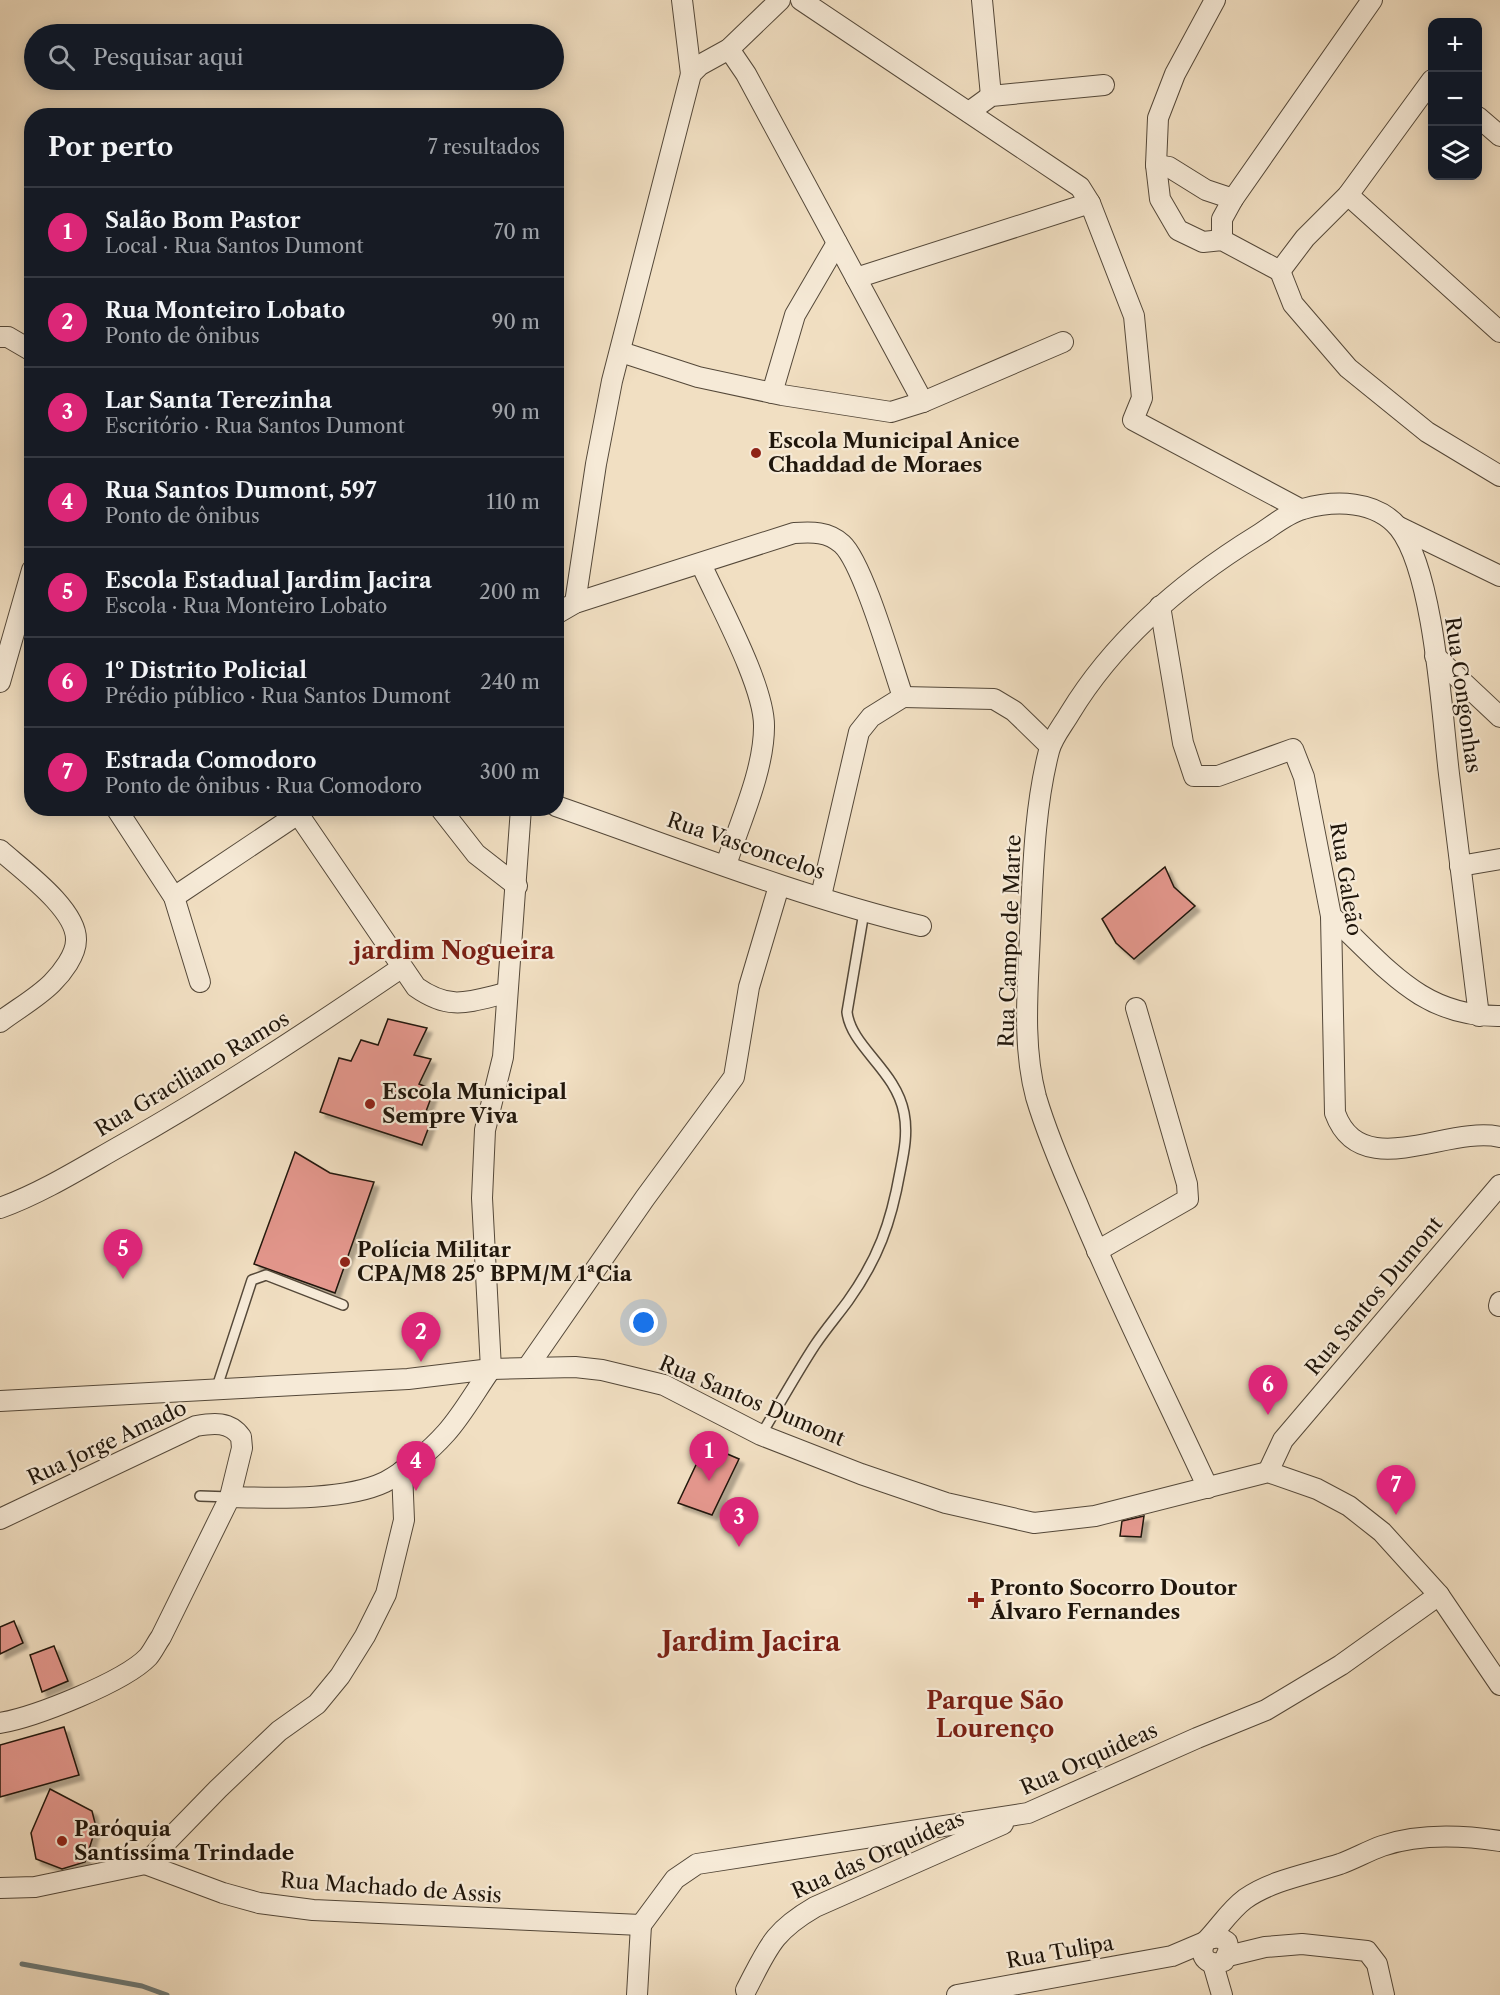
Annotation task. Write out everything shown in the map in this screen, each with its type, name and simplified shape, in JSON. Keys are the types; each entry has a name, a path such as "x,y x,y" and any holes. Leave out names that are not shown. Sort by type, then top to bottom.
{"street":[{"path":"574,603 596,464 621,352 691,74 682,0"},
{"path":"691,74 700,65 729,49 780,0"},
{"path":"801,0 1080,187 1090,203 1134,316 1142,398 1133,420 1300,509"},
{"path":"982,0 991,96"},
{"path":"1215,0 1174,74 1158,118 1156,165 1160,199 1178,230 1203,242 1222,240 1281,271 1293,304 1348,368 1427,432 1500,476"},
{"path":"1222,240 1222,219 1233,199 1372,0"},
{"path":"729,49 746,74 922,402"},
{"path":"969,112 991,96 1104,85"},
{"path":"1281,271 1305,238 1348,195 1428,85"},
{"path":"1482,120 1500,136"},
{"path":"1156,165 1169,167 1206,190 1233,199"},
{"path":"1348,195 1500,332"},
{"path":"856,278 1090,203"},
{"path":"772,393 795,315 837,243"},
{"path":"0,337 8,337 24,346"},
{"path":"621,352 698,376 772,393 891,412 922,402 1063,342"},
{"name":"Rua Congonhas","path":"1300,509 1355,502 1384,515 1399,527 1412,550 1423,583 1435,656 1479,1016"},
{"name":"Rua Campo de Marte","path":"1208,1488 1097,1251 1052,1144 1036,1095 1028,1048 1027,999 1032,885 1040,806 1050,746 1078,700 1107,662 1160,606 1228,553 1300,509"},
{"path":"1399,527 1500,576"},
{"path":"564,609 574,603 794,533 817,531 831,536 852,556 903,697"},
{"path":"701,564 756,689 764,728 759,765 726,865"},
{"path":"0,682 24,598"},
{"name":"Rua Galeão","path":"1160,606 1190,771 1194,776 1218,776 1293,749 1304,777 1331,916 1335,1113 1346,1134 1365,1148 1382,1149 1460,1137 1490,1134 1500,1137"},
{"path":"1435,656 1500,717"},
{"path":"821,896 859,732 871,717 903,697 994,699 1014,711 1050,746"},
{"name":"Rua Vasconcelos","path":"564,809 726,865 779,886 821,896 864,912 921,926"},
{"path":"121,816 174,897 200,982"},
{"path":"174,897 289,816"},
{"path":"299,816 416,987 442,1002 458,1004 506,993"},
{"path":"446,816 476,854 517,886"},
{"path":"0,1723 40,1712 106,1684 131,1671 148,1657 230,1497 313,1497 368,1488 402,1471 445,1434 491,1369 482,1198 485,1130 503,1057 521,816"},
{"path":"0,850 68,915 76,939 72,954 51,984 0,1022"},
{"path":"1460,866 1500,859"},
{"path":"527,1368 645,1198 734,1077 749,987 779,886"},
{"path":"1331,916 1419,996 1447,1009 1479,1016 1500,1016"},
{"name":"Rua Graciliano Ramos","path":"0,1208 98,1159 187,1108 280,1050 401,968"},
{"path":"1097,1251 1188,1198 1187,1184 1136,1008"},
{"name":"Rua Santos Dumont","path":"0,1401 414,1378 491,1369 602,1370 664,1385 761,1435 946,1503 1034,1523 1075,1520 1268,1472 1284,1440 1500,1185"},
{"name":"Rua Jorge Amado","path":"0,1519 196,1426 215,1423 228,1425 241,1437 242,1448 230,1497"},
{"path":"0,1888 35,1887 145,1864 218,1789 279,1731 317,1704 340,1676 365,1636 386,1594 404,1520 402,1471"},
{"path":"1268,1472 1317,1489 1349,1506 1395,1545 1439,1594 1500,1685"},
{"name":"Rua Orquideas","path":"641,1925 675,1879 697,1864 1028,1814 1197,1738 1266,1710 1341,1665 1439,1594"},
{"name":"Rua das Orquídeas","path":"746,1990 780,1930 792,1920 815,1907 1028,1814"},
{"path":"1221,1992 1217,1951 1228,1915 1248,1897 1300,1875 1412,1838 1439,1836 1500,1841"},
{"name":"Rua Machado de Assis","path":"145,1864 223,1893 259,1903 313,1910 641,1925"},
{"path":"637,1995 641,1925"},
{"name":"Rua Tulipa","path":"957,1995 1172,1956 1217,1951 1252,1952 1265,1947 1302,1944 1367,1951 1377,1964 1384,1995"}],"lane":[{"path":"761,1435 816,1344 849,1300 876,1256 892,1217 905,1149 907,1125 903,1105 884,1069 851,1028 848,1012 864,912"},
{"path":"216,1390 252,1280 266,1275 343,1305"},
{"path":"200,1496 230,1497"}],"building":[{"path":"1165,867 1174,887 1195,906 1134,959 1116,943 1102,919"},
{"path":"388,1019 427,1028 414,1055 431,1059 419,1084 434,1090 425,1114 433,1116 422,1145 320,1112 339,1058 351,1061 361,1040 378,1045"},
{"path":"295,1152 330,1173 374,1182 335,1293 254,1264"},
{"path":"711,1447 739,1459 712,1515 678,1503 704,1448"},
{"path":"1144,1516 1141,1537 1120,1536 1122,1521"},
{"path":"14,1621 23,1643 0,1654 0,1627"},
{"path":"54,1646 68,1681 42,1692 30,1655"},
{"path":"64,1727 79,1775 0,1797 0,1745"},
{"name":"Paróquia Santíssima Trindade","path":"50,1789 92,1811 96,1827 85,1862 62,1869 36,1859 31,1833"}],"waterway":[{"path":"22,1964 142,1986 167,1995"}],"place":[{"name":"Escola Municipal Anice Chaddad de Moraes","path":"756,453"},
{"name":"Escola Municipal Sempre Viva","path":"370,1104"},
{"name":"Polícia Militar CPA/M8 25º BPM/M 1ªCia","path":"345,1262"},
{"name":"Escola Estadual Jardim Jacira","path":"123,1279"},
{"name":"Rua Monteiro Lobato","path":"421,1362"},
{"name":"1º Distrito Policial","path":"1268,1415"},
{"name":"Salão Bom Pastor","path":"709,1481"},
{"name":"Rua Santos Dumont, 597","path":"416,1491"},
{"name":"Estrada Comodoro","path":"1396,1515"},
{"name":"Lar Santa Terezinha","path":"739,1547"},
{"name":"Pronto Socorro Doutor Álvaro Fernandes","path":"976,1600"},
{"name":"Paróquia Santíssima Trindade","path":"62,1841"}],"district":[{"name":"jardim Nogueira","path":"454,951"},
{"name":"Jardim Jacira","path":"751,1642"},
{"name":"Parque São Lourenço","path":"995,1715"}]}
